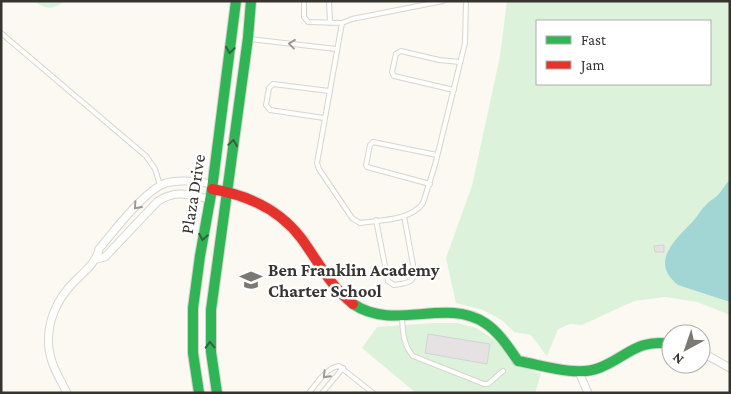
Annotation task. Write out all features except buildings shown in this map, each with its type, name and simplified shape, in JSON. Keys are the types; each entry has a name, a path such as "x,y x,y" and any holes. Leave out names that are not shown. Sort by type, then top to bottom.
{"street":[{"name":"Plaza Drive","path":"199,393 193,353 193,308 212,191 236,1"},
{"name":"Plaza Drive","path":"216,393 211,362 211,310 248,38 251,1"},
{"path":"67,393 54,369 49,349 50,326 55,305 63,293 97,258 99,248 152,191 165,184 180,181 212,191"},
{"path":"97,258 105,257 165,196 227,191 252,200 282,219 298,235 333,286 350,302 370,314 402,318 451,313 472,317 492,327 518,361 579,372 599,368 634,348 661,342"},
{"path":"711,358 730,368"},
{"path":"579,372 588,393"}],"lane":[{"path":"304,1 304,17 308,22 330,23 342,23 352,19 443,1"},
{"path":"329,1 330,23"},
{"path":"404,1 405,8"},
{"path":"342,23 316,156 319,169 352,218 360,223 404,216 419,208 423,203 430,184 465,43 466,1"},
{"path":"1,33 146,156 155,169 160,186"},
{"path":"248,38 336,49"},
{"path":"454,90 394,76 392,72 396,54 401,51 438,60 460,62"},
{"path":"324,118 270,110 266,105 269,88 273,84 329,90"},
{"path":"430,184 367,166 370,145 373,142 437,156"},
{"path":"376,220 388,281 394,285 409,283 413,279 414,270 404,216"},
{"path":"402,318 403,340 413,356 484,384 488,384 503,371"},
{"path":"309,393 336,366 343,368 373,393"},
{"path":"322,393 343,368"}],"green space":[{"path":"35,1 64,1 50,8 42,6"},
{"path":"507,1 730,1 730,315 697,302 666,297 634,301 582,325 570,324 558,329 547,356 531,335 514,332 503,321 483,310 456,303 446,258 472,186 500,56"},
{"path":"457,323 476,328 498,342 511,362 541,374 535,393 416,393 362,348 377,327"}],"water":[{"path":"730,180 730,302 678,285 669,276 665,267 665,259 674,243"}],"traffic: fast":[{"path":"199,393 193,353 193,308 212,189 236,1"},
{"path":"217,393 211,352 211,310 248,38 251,1"},
{"path":"353,304 369,312 386,315 453,313 470,316 485,323 495,331 518,361 570,371 599,368 640,346 661,343"}],"traffic: jam":[{"path":"212,189 250,199 283,219 301,238 338,289 353,304"}],"place":[{"name":"Ben Franklin Academy Charter School","path":"251,280"}]}
